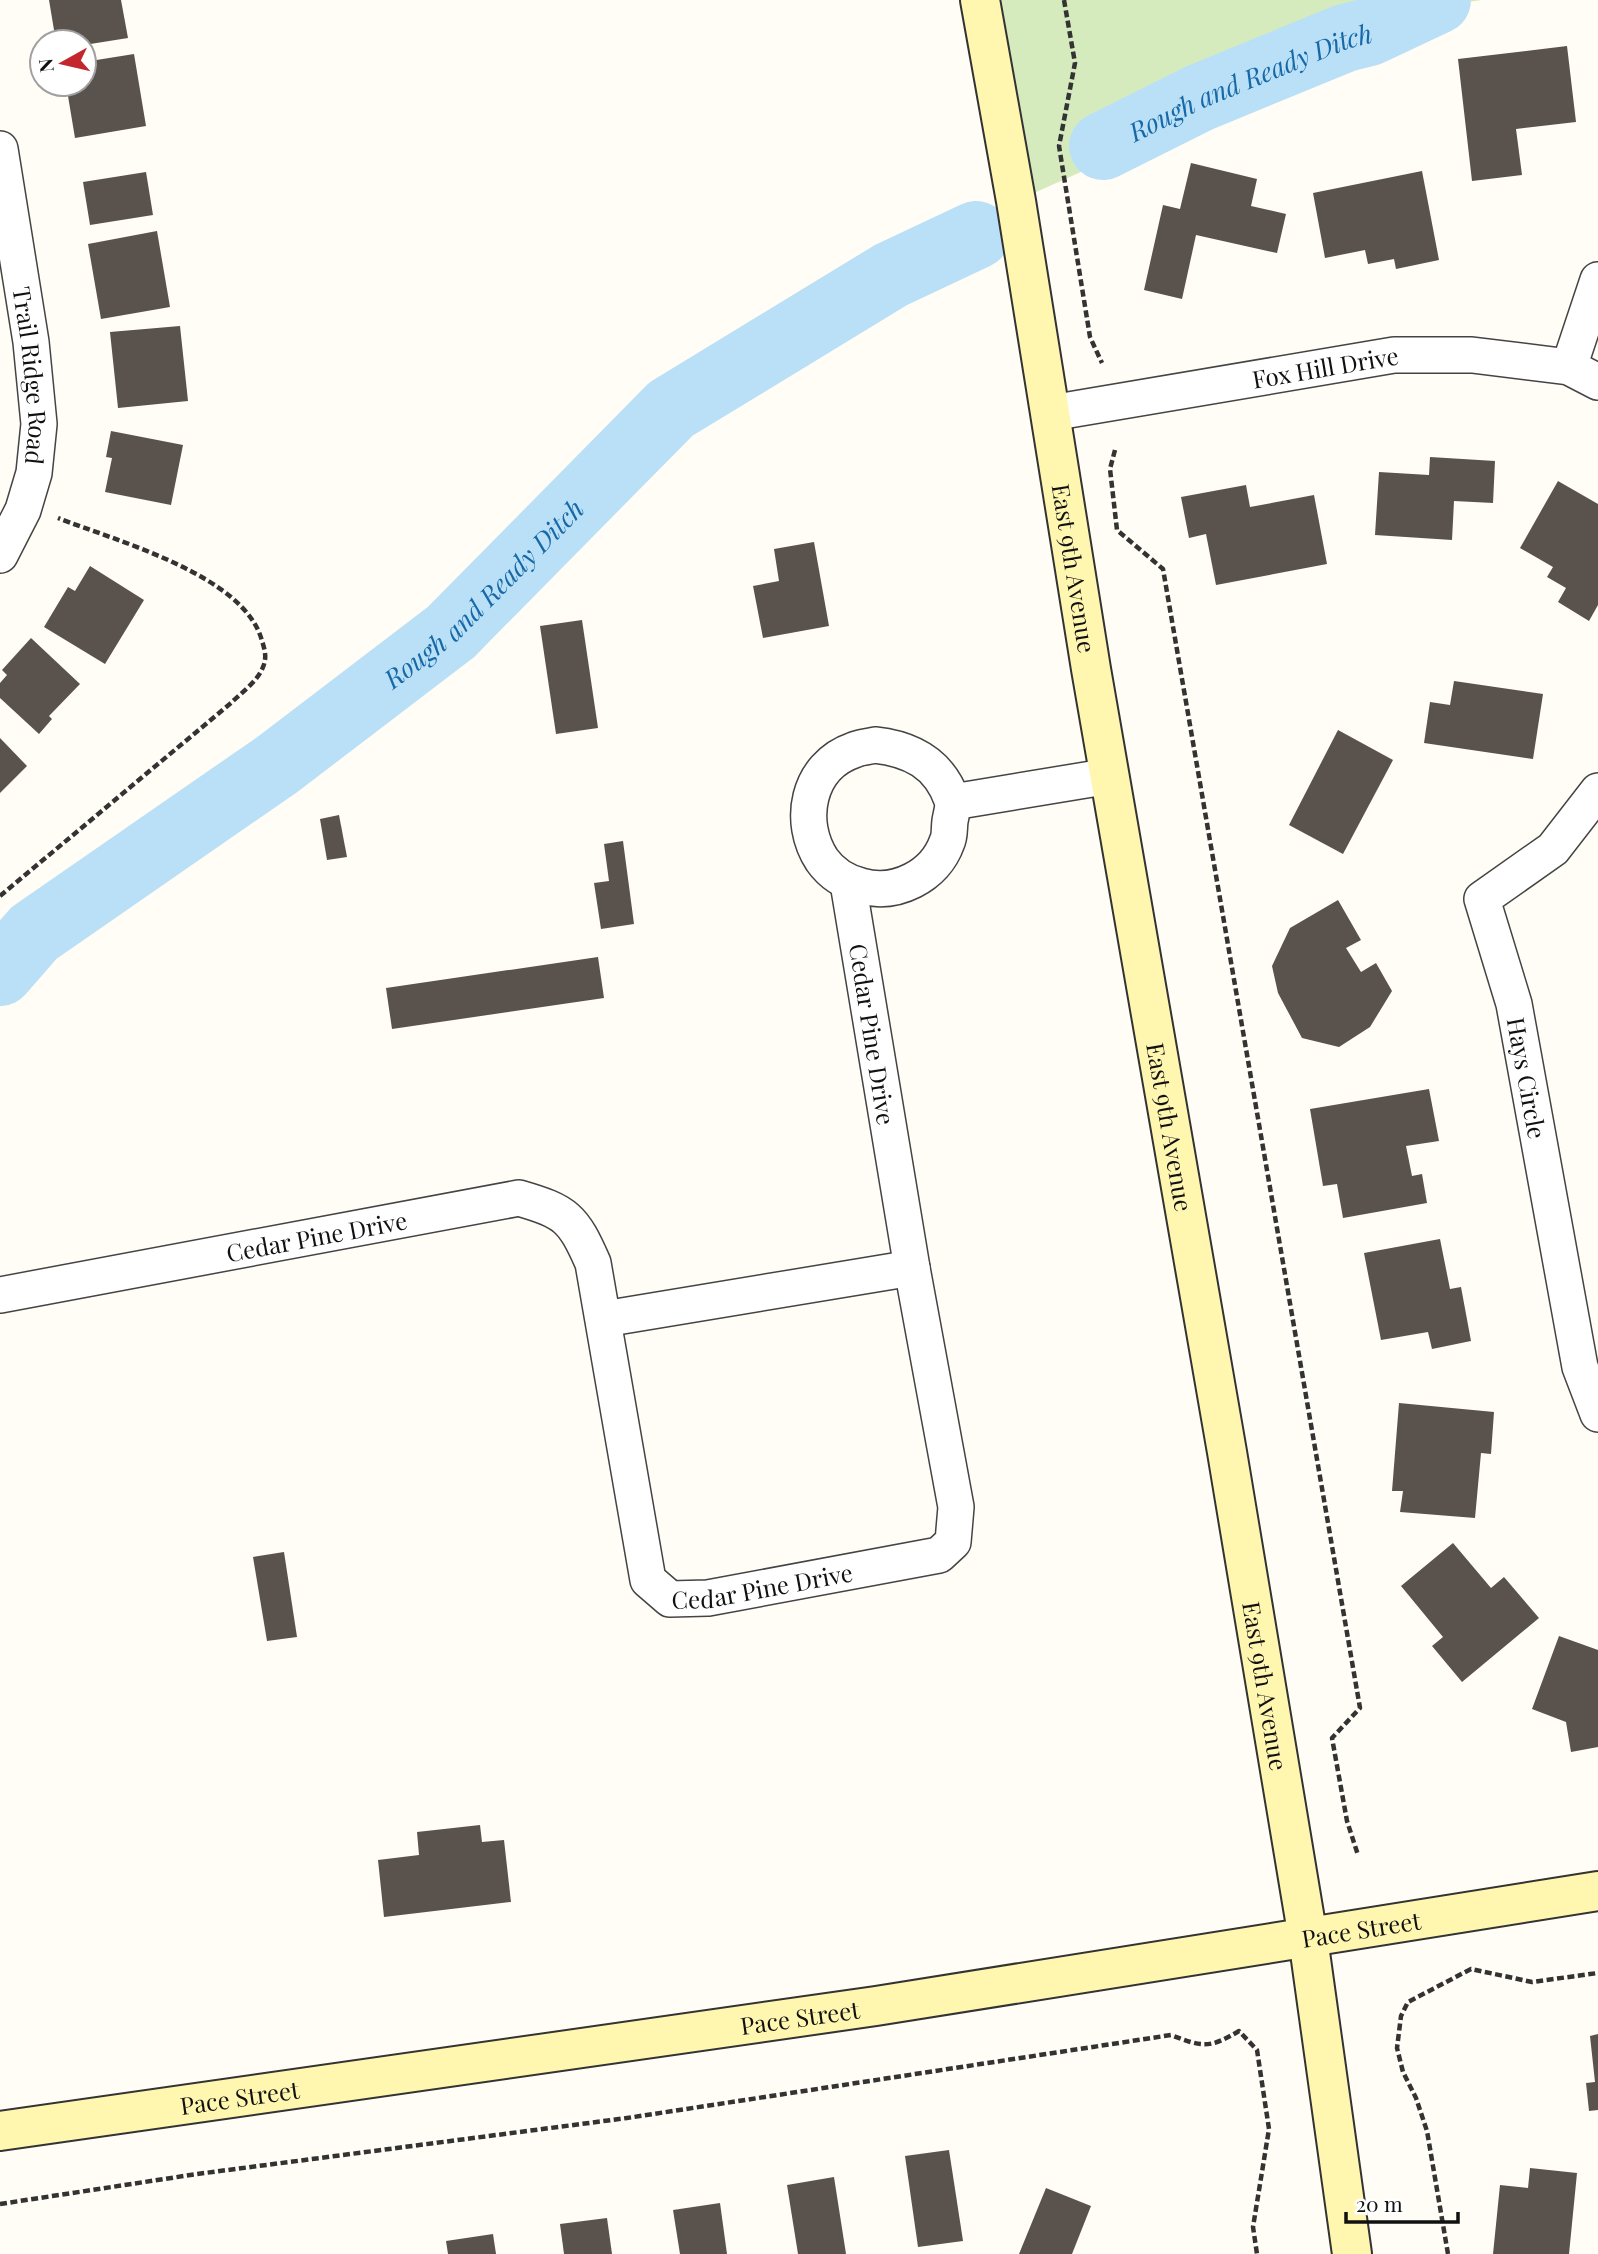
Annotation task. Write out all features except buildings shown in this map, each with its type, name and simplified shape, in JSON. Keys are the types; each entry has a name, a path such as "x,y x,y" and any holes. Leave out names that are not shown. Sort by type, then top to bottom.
{"main road":[{"name":"East 9th Avenue","path":"980,0 1308,1938 1352,2254"},
{"name":"Pace Street","path":"0,2131 876,2006 1598,1891"}],"street":[{"name":"Trail Ridge Road","path":"0,149 31,342 39,415 37,458 24,506 0,555"},
{"path":"1584,375 1598,280"},
{"name":"Fox Hill Drive","path":"1051,413 1394,355 1472,355 1584,375"},
{"path":"875,745 898,747 919,757 937,773 953,802 948,841 936,862 918,878 895,888 872,890 848,883 828,869 815,849 808,826 809,802 817,780 832,763 852,750 875,745"},
{"path":"953,802 1110,776"},
{"name":"Hays Circle","path":"1598,791 1553,849 1482,899 1514,1004 1580,1367 1598,1414"},
{"name":"Cedar Pine Drive","path":"0,1295 519,1199 551,1207 578,1228 593,1263 648,1580 670,1599 708,1598 939,1555 953,1542 956,1507 912,1268 848,883"},
{"path":"604,1319 912,1268"}],"path":[{"path":"1064,0 1075,63 1059,146 1090,337 1102,363"},
{"path":"1115,450 1110,470 1117,530 1163,569 1356,1680 1360,1708 1332,1738 1347,1821 1358,1855"},
{"path":"0,896 231,703 258,676 266,659 256,624 214,584 199,574 24,506"},
{"path":"1448,2254 1427,2131 1416,2098 1403,2073 1397,2048 1401,2016 1409,2002 1471,1969 1532,1982 1598,1973"},
{"path":"0,2204 211,2172 640,2116 1171,2035 1197,2045 1218,2043 1239,2031 1257,2050 1269,2129 1253,2227 1257,2254"}],"green space":[{"path":"980,0 1482,0 1453,4 1370,48 1195,121 1016,201"}],"waterway":[{"name":"Rough and Ready Ditch","path":"1103,146 1199,98 1345,38 1369,32 1437,0"},
{"name":"Rough and Ready Ditch","path":"0,972 34,933 278,764 451,632 671,409 891,275 976,235"}]}
